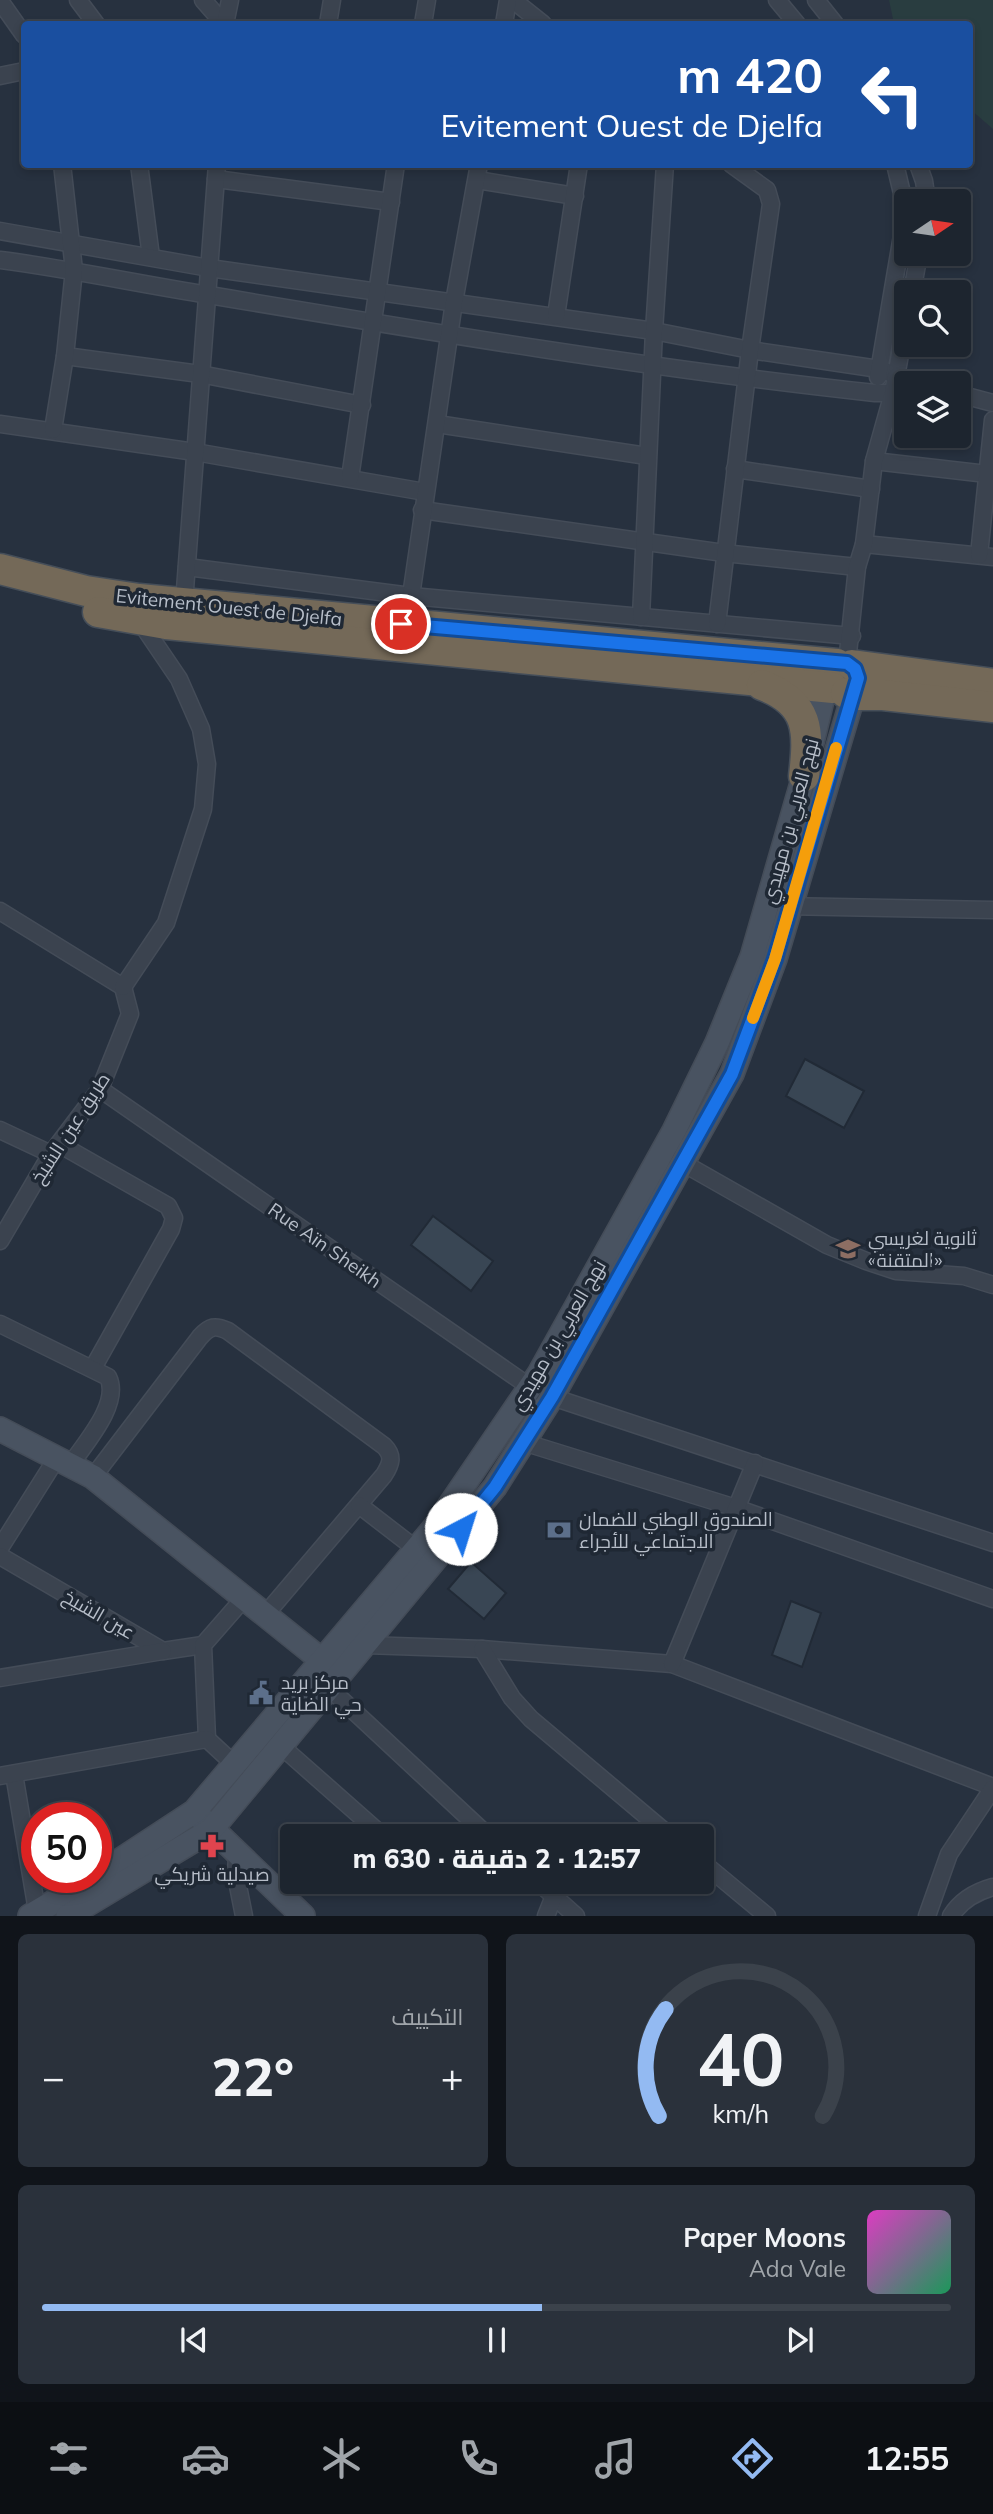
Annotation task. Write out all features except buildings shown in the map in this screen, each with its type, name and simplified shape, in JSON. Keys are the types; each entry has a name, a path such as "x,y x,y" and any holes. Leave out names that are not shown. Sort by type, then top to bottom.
{"highway":[{"name":"Evitement Ouest de Djelfa","path":"0,569 86,592 139,610 184,603 843,675 993,684"},
{"name":"Evitement Ouest de Djelfa","path":"0,585 85,610 139,610 746,679 843,675 883,695 993,707"},
{"path":"746,679 787,697 803,716 808,744 804,776"}],"main road":[{"name":"نهج العربي بن مهيدي","path":"68,1916 211,1830 281,1746 530,1387 663,1151 697,1088 717,1043 752,957 804,776 843,675"},
{"name":"نهج العربي بن مهيدي","path":"355,1640 495,1487 552,1397 732,1074 775,959 790,907 843,675"},
{"path":"646,1182 666,1195"},
{"path":"0,1429 93,1477 245,1597 330,1674"},
{"name":"نهج العربي بن مهيدي","path":"112,1866 195,1811 234,1764 330,1674"},
{"path":"195,1811 211,1830 303,1916"},
{"name":"نهج العربي بن مهيدي","path":"34,1913 68,1893"}],"street":[{"path":"78,0 94,21"},
{"path":"203,0 221,21"},
{"path":"225,21 230,0"},
{"path":"328,21 331,0"},
{"path":"424,21 428,0"},
{"path":"505,21 510,0 539,21"},
{"path":"777,0 794,21"},
{"path":"816,0 833,21"},
{"path":"0,1 21,31"},
{"path":"0,76 21,72"},
{"path":"53,430 65,356 74,270 63,168"},
{"path":"140,168 151,257"},
{"path":"350,478 395,168"},
{"path":"556,316 578,168"},
{"path":"640,617 665,168"},
{"path":"717,624 750,350 771,204 766,190 736,168"},
{"path":"896,168 901,189"},
{"path":"919,168 925,189"},
{"path":"184,603 216,172 391,202"},
{"path":"411,596 454,302 478,172 575,196"},
{"path":"0,232 209,268 654,331 750,350 894,372"},
{"path":"0,260 748,380 875,393 894,391"},
{"path":"883,424 875,393 897,266"},
{"path":"65,356 200,374 362,405"},
{"path":"971,397 993,403"},
{"path":"187,567 411,596 717,624 843,675 874,461 883,424 894,403"},
{"path":"864,544 986,556 987,474 993,420"},
{"path":"0,424 195,452 425,492"},
{"path":"437,424 648,456"},
{"path":"874,461 987,474"},
{"path":"735,469 871,489"},
{"path":"422,510 724,553 857,567"},
{"path":"0,911 123,987 166,923 203,809 207,764 201,729 179,679 139,610"},
{"path":"767,905 993,910"},
{"name":"طريق عين الشيخ","path":"0,1241 55,1149 100,1089 130,1014 123,987"},
{"name":"Rue Aïn Sheikh","path":"100,1089 530,1387 552,1397 993,1543"},
{"path":"0,1130 55,1149 168,1206 174,1219 171,1229 93,1368"},
{"path":"663,1151 827,1245 866,1261 896,1271 964,1276 993,1285"},
{"path":"0,1324 93,1368 108,1377 112,1385 109,1405 64,1460 0,1548"},
{"path":"93,1477 200,1337 211,1327 218,1326 390,1452 391,1464 265,1615"},
{"path":"523,1442 736,1508 993,1599"},
{"path":"672,1664 755,1463"},
{"path":"359,1505 416,1549"},
{"name":"عين الشيخ","path":"0,1556 163,1651"},
{"path":"0,1678 203,1645 245,1597"},
{"path":"355,1640 672,1664 993,1788 949,1854 927,1916"},
{"path":"203,1645 207,1739 234,1764"},
{"path":"482,1649 512,1698 531,1719 656,1824"},
{"path":"330,1674 476,1824"},
{"path":"34,1913 7,1775 207,1739"},
{"path":"281,1746 369,1824"},
{"path":"237,1853 236,1876 244,1916"},
{"path":"714,1872 767,1916"},
{"path":"951,1916 958,1905 979,1891 993,1887"},
{"path":"552,1894 576,1916"},
{"path":"546,1916 554,1896"}],"green space":[{"path":"889,0 993,0 993,129 973,112 973,21 893,21"}],"slow traffic":[{"path":"753,1018 775,959 836,748"}],"place":[{"name":"ثانوية لغريسي «المتقنة»","path":"848,1249"},
{"name":"الصندوق الوطني للضمان الاجتماعي للأجراء","path":"559,1530"},
{"name":"مركز بريد حي الضاية","path":"261,1693"},
{"name":"صيدلية شريكي","path":"212,1846"}],"route":[{"path":"401,624 847,663 858,673 775,959 732,1074 552,1397 495,1487 461,1529"}]}
